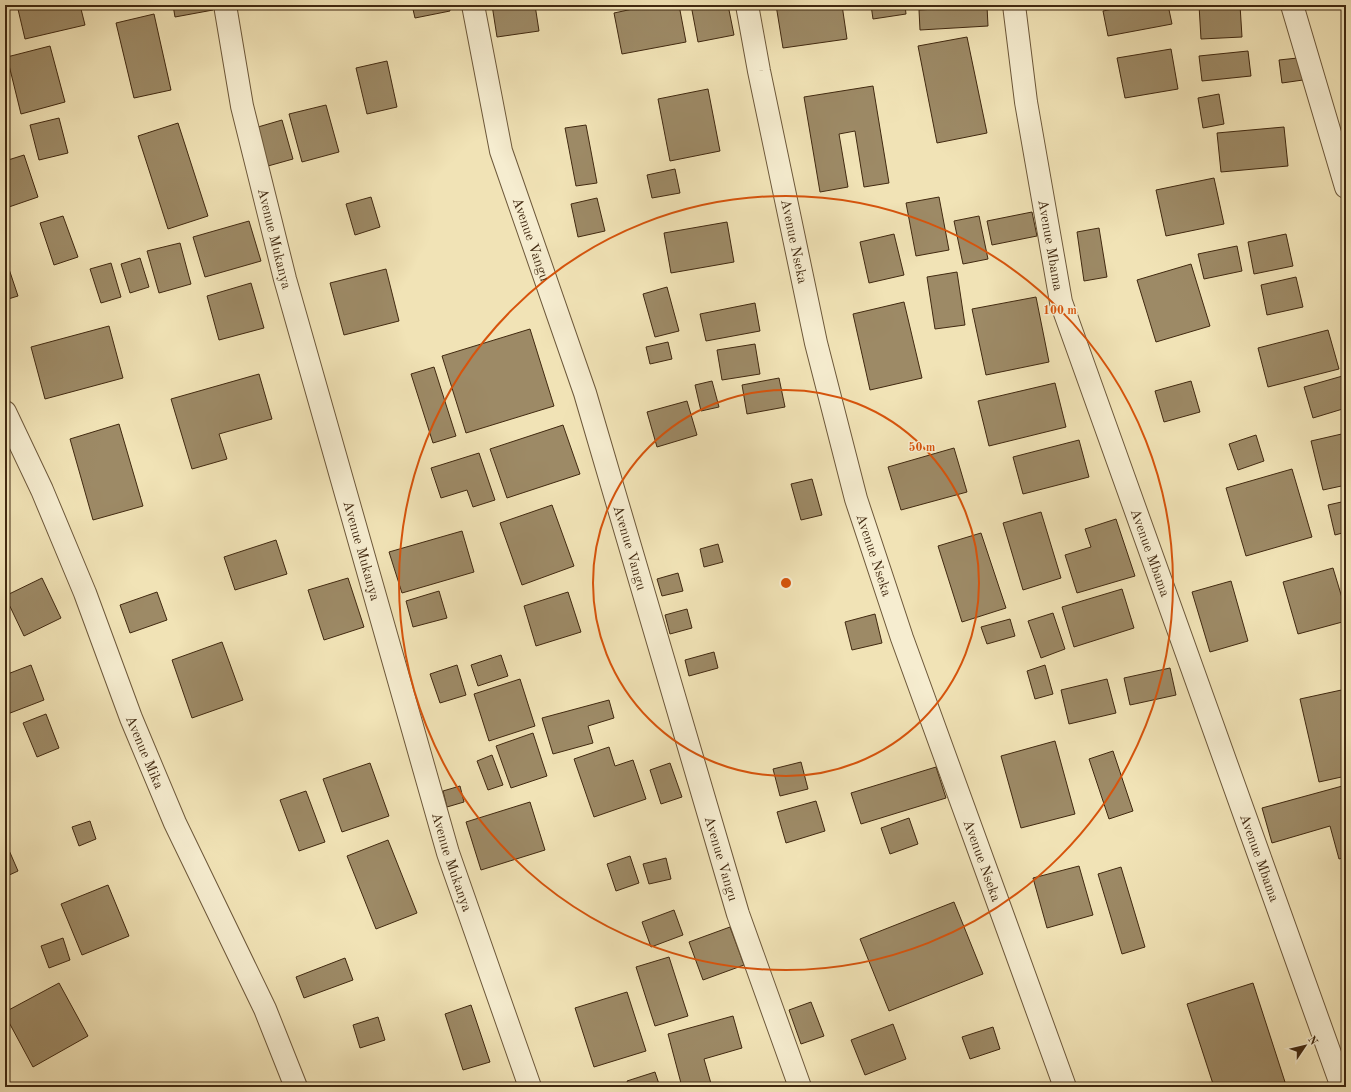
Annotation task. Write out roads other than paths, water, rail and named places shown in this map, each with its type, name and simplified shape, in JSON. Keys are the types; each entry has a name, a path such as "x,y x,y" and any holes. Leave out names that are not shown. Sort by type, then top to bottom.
{"street":[{"name":"Avenue Mukanya","path":"225,5 242,106 285,279 448,853 530,1087"},
{"name":"Avenue Vangu","path":"474,5 501,151 585,393 738,914 800,1087"},
{"name":"Avenue Nseka","path":"748,5 759,71 816,343 856,499 902,638 1065,1087"},
{"name":"Avenue Mbama","path":"1014,5 1026,102 1061,302 1342,1087"},
{"path":"1292,5 1346,187"},
{"name":"Avenue Mika","path":"5,412 42,490 86,593 131,718 175,823 265,1009 296,1087"}]}
